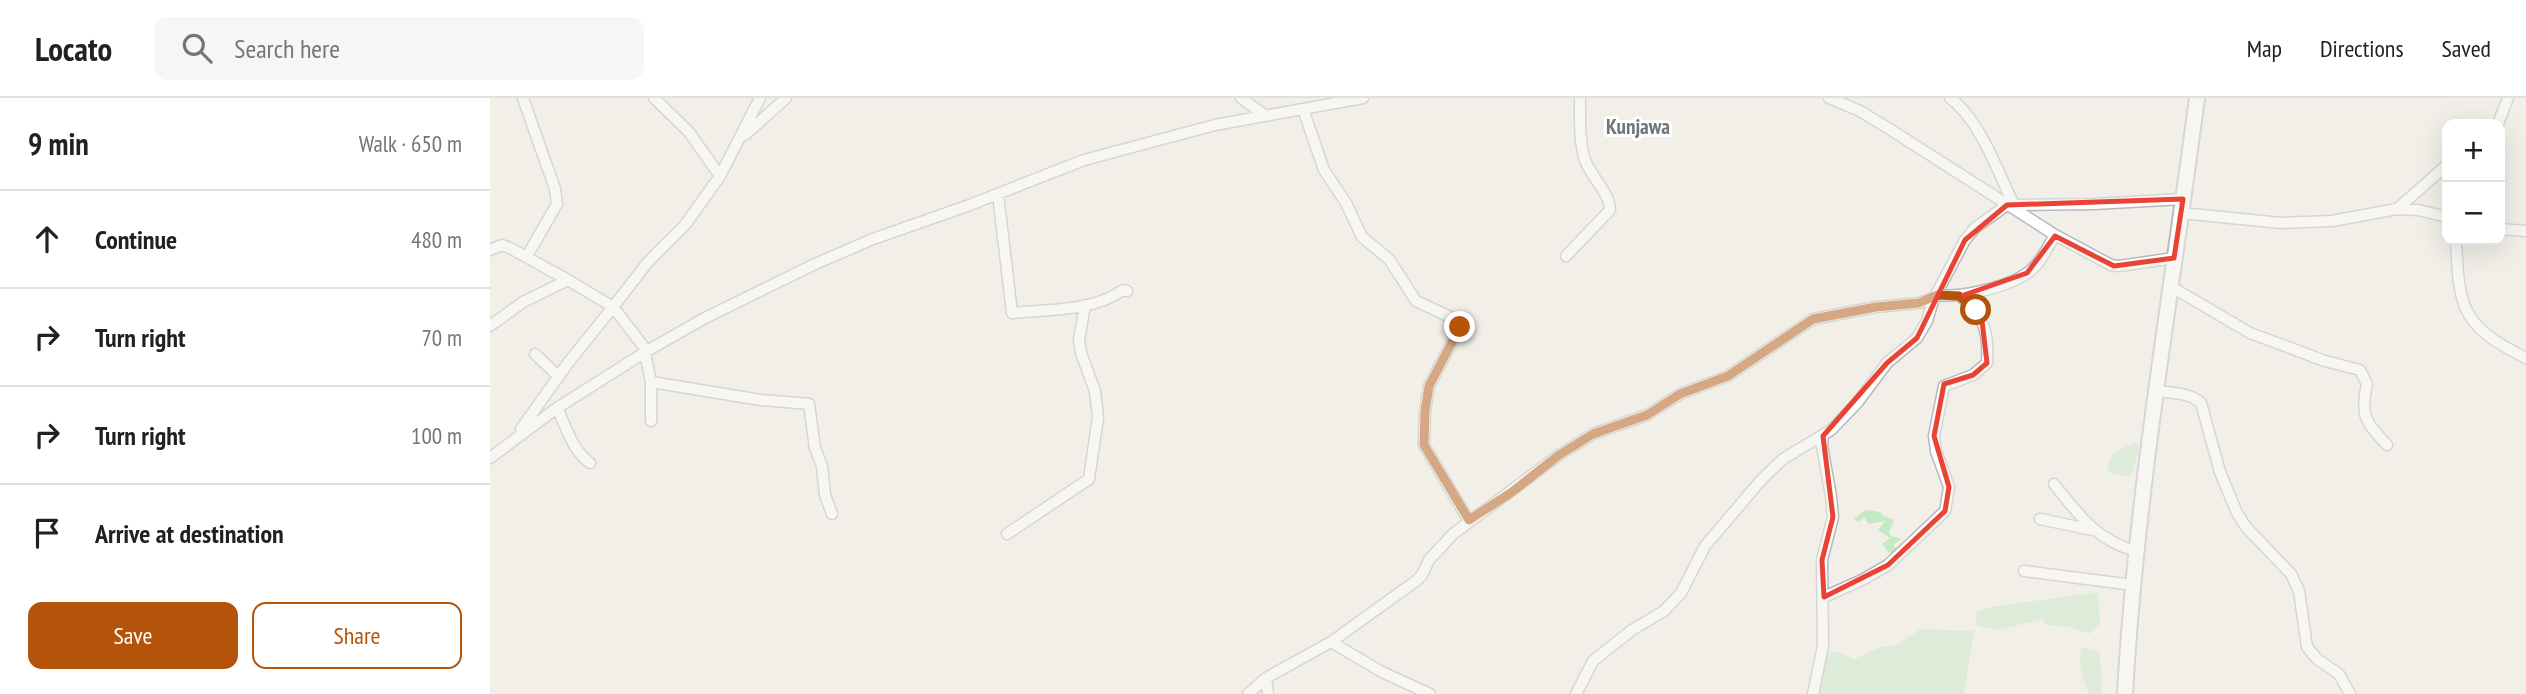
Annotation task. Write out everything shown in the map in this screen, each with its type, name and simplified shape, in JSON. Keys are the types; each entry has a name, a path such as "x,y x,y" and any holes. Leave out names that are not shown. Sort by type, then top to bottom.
{"main road":[{"path":"2125,694 2136,551 2155,391 2197,98"}],"street":[{"path":"523,98 555,189 557,204 527,256"},
{"path":"654,98 689,132 720,176"},
{"path":"515,437 648,262 685,225 720,176 760,98"},
{"path":"740,139 786,98"},
{"path":"1241,98 1266,116"},
{"path":"490,458 557,408 705,318 873,239 1084,160 1215,125 1363,98"},
{"path":"1566,257 1610,210 1610,204 1591,175 1584,156 1580,98"},
{"path":"1829,98 1860,111 2055,235 2114,266 2174,258"},
{"path":"1950,98 1960,105 1970,118 2010,204"},
{"path":"2500,119 2508,98"},
{"path":"1303,109 1324,170 1346,203 1362,237 1389,259 1416,301 1459,321 1460,327 1429,386 1424,445 1469,520"},
{"path":"2397,209 2442,169"},
{"path":"998,194 1012,313 1106,301 1124,290 1127,291"},
{"path":"1576,694 1593,661 1632,630 1664,611 1681,593 1705,546 1762,479 1783,459 1823,436 1857,403 1890,360 1917,338 1965,240 1975,228 2010,204 2182,206 2281,223 2358,217 2397,209 2418,210 2442,216"},
{"path":"2505,229 2526,231"},
{"path":"1248,694 1266,678 1331,642 1416,582 1429,560 1469,520 1512,492 1559,455 1593,434 1647,415 1680,394 1728,376 1813,319 1876,307 1919,303 1935,297 1959,296 1999,285 2027,273 2038,262 2055,235"},
{"path":"490,250 502,245 527,256 613,307 646,352 651,382 651,421"},
{"path":"2456,245 2460,284 2469,317 2484,334 2526,358"},
{"path":"490,326 544,289 568,280"},
{"path":"2170,286 2250,333 2325,361 2360,370 2367,384 2363,404 2365,419 2387,445"},
{"path":"1824,597 1888,565 1945,511 1948,487 1934,436 1943,388 1947,383 1973,375 1987,363 1987,342 1982,321 1976,310 1959,296"},
{"path":"1007,534 1089,479 1098,417 1095,391 1079,340 1085,305"},
{"path":"536,354 559,377"},
{"path":"651,382 761,400 807,403 810,406 815,448 822,466 825,495 832,514"},
{"path":"2155,391 2190,396 2201,403 2220,472 2237,513 2246,527 2291,574 2298,591 2307,647 2317,659 2339,674 2350,694"},
{"path":"557,408 571,436 575,451 590,463"},
{"path":"1813,694 1823,646 1822,560 1833,517 1832,496 1822,446 1823,436"},
{"path":"2054,484 2094,530 2114,544 2136,551"},
{"path":"2040,519 2094,530"},
{"path":"2024,571 2133,585"},
{"path":"1331,642 1382,672 1430,694"},
{"path":"1266,678 1268,694"}],"highlighted area":[{"path":"2183,199 2174,258 2114,266 2055,236 2027,273 1964,295 1982,321 1987,363 1973,375 1944,384 1934,436 1949,487 1945,511 1888,565 1824,597 1822,560 1833,517 1823,436 1887,363 1917,338 1965,240 2007,205"}],"green space":[{"path":"2135,443 2139,447 2134,470 2127,477 2107,472 2115,452"},
{"path":"1866,510 1880,512 1894,522 1889,532 1891,536 1901,539 1893,545 1896,548 1894,552 1889,553 1882,544 1890,538 1878,530 1885,521 1869,524 1864,517 1859,522 1854,519"},
{"path":"2098,592 2100,623 2089,634 2073,628 2045,624 2042,619 1998,630 1977,626 1975,613 1990,607"},
{"path":"1921,629 1974,631 1964,694 1817,694 1823,658 1830,652 1838,652 1854,659 1879,648 1896,645"},
{"path":"2082,647 2100,652 2102,694 2089,694 2080,665"}],"district":[{"name":"Kunjawa","path":"1638,126"}],"route":[{"path":"1460,327 1429,386 1423,433 1425,450 1469,520 1512,492 1559,455 1593,434 1647,415 1680,394 1728,376 1813,319 1876,307 1919,303 1937,295 1959,296 1976,310"}]}
